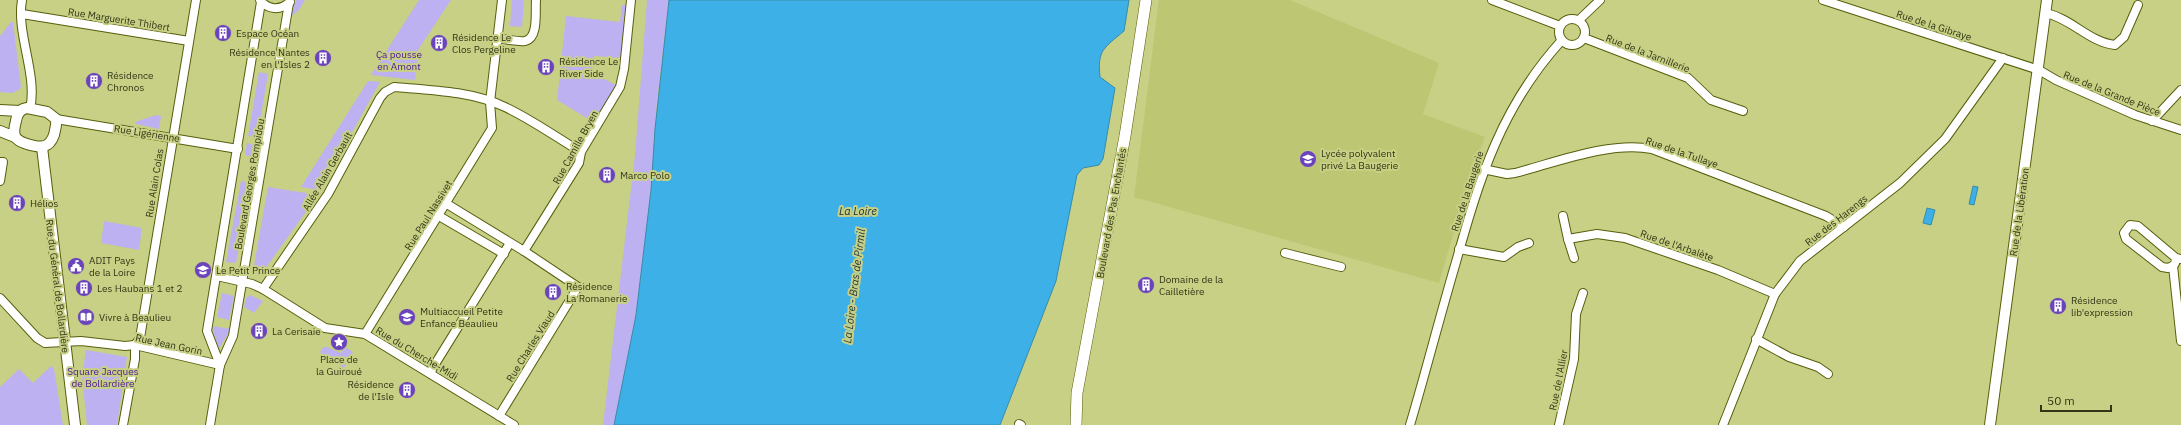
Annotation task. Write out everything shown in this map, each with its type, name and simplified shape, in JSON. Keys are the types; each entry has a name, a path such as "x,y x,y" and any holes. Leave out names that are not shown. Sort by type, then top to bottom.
{"main road":[{"name":"Boulevard des Pas Enchantés","path":"1076,425 1077,393 1125,136 1146,0"}],"street":[{"path":"15,137 15,123 25,110 32,96 22,14 22,0"},
{"name":"Rue Alain Colas","path":"134,345 140,338 172,137 196,0"},
{"name":"Rue Paul Nassivet","path":"365,334 447,204 492,128 490,102 499,39 502,0"},
{"path":"499,39 524,41 530,39 534,32 536,0"},
{"name":"Rue Camille Bryen","path":"524,251 579,163 581,152 617,93 624,69 631,0"},
{"path":"1492,0 1560,26"},
{"path":"1579,20 1585,29 1584,38 1574,45 1562,40 1559,34 1560,26 1568,19 1579,20 1600,0"},
{"name":"Rue de la Gibraye","path":"1823,0 2038,70"},
{"name":"Rue de la Libération","path":"1990,425 2047,0"},
{"path":"260,1 268,7 274,9 282,8 290,2"},
{"name":"Boulevard Georges Pompidou","path":"220,365 207,331 238,148 260,1"},
{"name":"Boulevard Georges Pompidou","path":"210,425 220,365 233,336 290,2"},
{"path":"2046,13 2060,16 2103,44 2115,44 2124,38 2138,5"},
{"name":"Rue Marguerite Thibert","path":"22,14 189,42"},
{"name":"Rue de la Jarnillerie","path":"1584,38 1688,78 1710,100 1743,111"},
{"name":"Rue de la Baugerie","path":"1410,425 1483,169 1506,120 1520,96 1562,40"},
{"name":"Rue des Harengs","path":"1723,425 1775,294 1800,261 1900,183 1945,139 2003,58"},
{"name":"Rue de la Grande Pièce","path":"2038,70 2056,80 2152,121 2181,130"},
{"name":"Allée Alain Gerbault","path":"263,289 328,194 382,95 394,87 470,95 505,107 581,152"},
{"path":"2152,121 2181,90"},
{"path":"0,110 47,112 56,119 52,140 42,147 19,141 15,137 0,131"},
{"name":"Rue Ligérienne","path":"56,119 238,148"},
{"name":"Rue de la Tullaye","path":"1483,169 1507,174 1515,173 1608,149 1626,146 1640,147 1652,149 1826,216 1844,227"},
{"name":"Rue du Général de Bollardière","path":"42,147 75,425"},
{"path":"0,181 2,162"},
{"path":"447,204 524,251"},
{"path":"439,216 504,254"},
{"path":"1563,216 1574,258"},
{"path":"2173,266 2168,268 2162,267 2126,239 2124,233 2126,228 2130,225 2138,226 2178,258 2173,266 2181,341"},
{"name":"Rue de l'Arbalète","path":"1568,239 1597,234 1626,238 1718,270 1775,294"},
{"path":"431,374 432,369 510,243"},
{"path":"1459,249 1504,257 1518,247 1529,243"},
{"name":"Rue Charles Viaud","path":"499,416 578,287 524,251"},
{"path":"1285,253 1341,267"},
{"name":"Rue du Cherche-Midi","path":"217,276 243,281 263,289 320,326 365,334 514,425"},
{"name":"Rue de l'Allier","path":"1559,425 1574,359 1576,314 1583,293"},
{"name":"Rue Jean Gorin","path":"0,298 41,341 49,344 81,340 125,346 134,345 220,365"},
{"path":"1756,339 1789,357 1818,367 1828,374"},
{"path":"123,425 135,360 134,345"}],"shaded area":[{"name":"Lycée polyvalent privé La Baugerie","path":"1159,0 1290,0 1439,63 1423,114 1485,137 1469,180 1439,283 1134,197"}],"green space":[{"path":"296,0 305,0 298,11 290,17"},
{"name":"Ça pousse en Amont","path":"419,0 451,0 418,50 415,80 371,75"},
{"path":"512,0 524,0 522,27 510,26"},
{"path":"647,0 669,0 657,101 651,190 636,315 614,425 603,425 635,155"},
{"path":"622,5 627,5 622,58 594,56 591,78 604,79 616,85 615,87 617,89 589,133 586,134 582,132 590,120 557,100 566,16 620,22"},
{"path":"11,22 13,22 21,87 13,93 0,92 0,36"},
{"path":"259,72 268,74 257,138 248,136"},
{"path":"368,81 380,82 320,190 301,187"},
{"path":"156,115 161,116 159,129 136,124 135,122"},
{"path":"247,143 256,145 254,157 245,155"},
{"path":"241,181 251,183 236,263 226,262"},
{"path":"268,187 318,195 260,276 253,271"},
{"path":"104,221 142,228 139,250 101,243"},
{"path":"222,293 234,296 229,320 217,317"},
{"path":"250,295 263,301 254,313 244,307 246,298"},
{"path":"212,326 231,329 218,350"},
{"path":"323,347 327,347 341,353 345,347 353,352 344,368 320,352"},
{"name":"Square Jacques de Bollardière","path":"86,350 127,357 117,425 87,425 82,376"},
{"path":"51,366 54,369 63,425 0,425 0,387 19,369 33,383"}],"water":[{"name":"La Loire","path":"669,0 1129,0 1124,31 1103,50 1100,61 1100,77 1115,88 1103,159 1099,165 1083,168 1077,175 1056,281 1000,425 614,425 636,315 651,190 655,129"},
{"path":"1973,186 1978,187 1974,205 1969,204"},
{"path":"1927,208 1935,210 1931,225 1923,223"}],"place":[{"name":"Espace Océan","path":"223,33"},
{"name":"Résidence Le Clos Pergeline","path":"439,43"},
{"name":"Résidence Nantes en l'Isles 2","path":"323,58"},
{"name":"Résidence Le River Side","path":"546,67"},
{"name":"Résidence Chronos","path":"94,81"},
{"name":"Lycée polyvalent privé La Baugerie","path":"1308,159"},
{"name":"Marco Polo","path":"607,175"},
{"name":"Hélios","path":"17,203"},
{"name":"ADIT Pays de la Loire","path":"76,266"},
{"name":"Le Petit Prince","path":"203,270"},
{"name":"Domaine de la Cailletière","path":"1146,285"},
{"name":"Les Haubans 1 et 2","path":"84,288"},
{"name":"Résidence La Romanerie","path":"553,292"},
{"name":"Résidence lib'expression","path":"2058,306"},
{"name":"Vivre à Beaulieu","path":"86,317"},
{"name":"Multiaccueil Petite Enfance Beaulieu","path":"407,317"},
{"name":"La Cerisaie","path":"259,331"},
{"name":"Place de la Guiroué","path":"339,342"},
{"name":"Résidence de l'Isle","path":"407,390"}],"water label":[{"name":"La Loire - Bras de Pirmil","path":"854,286"}]}
